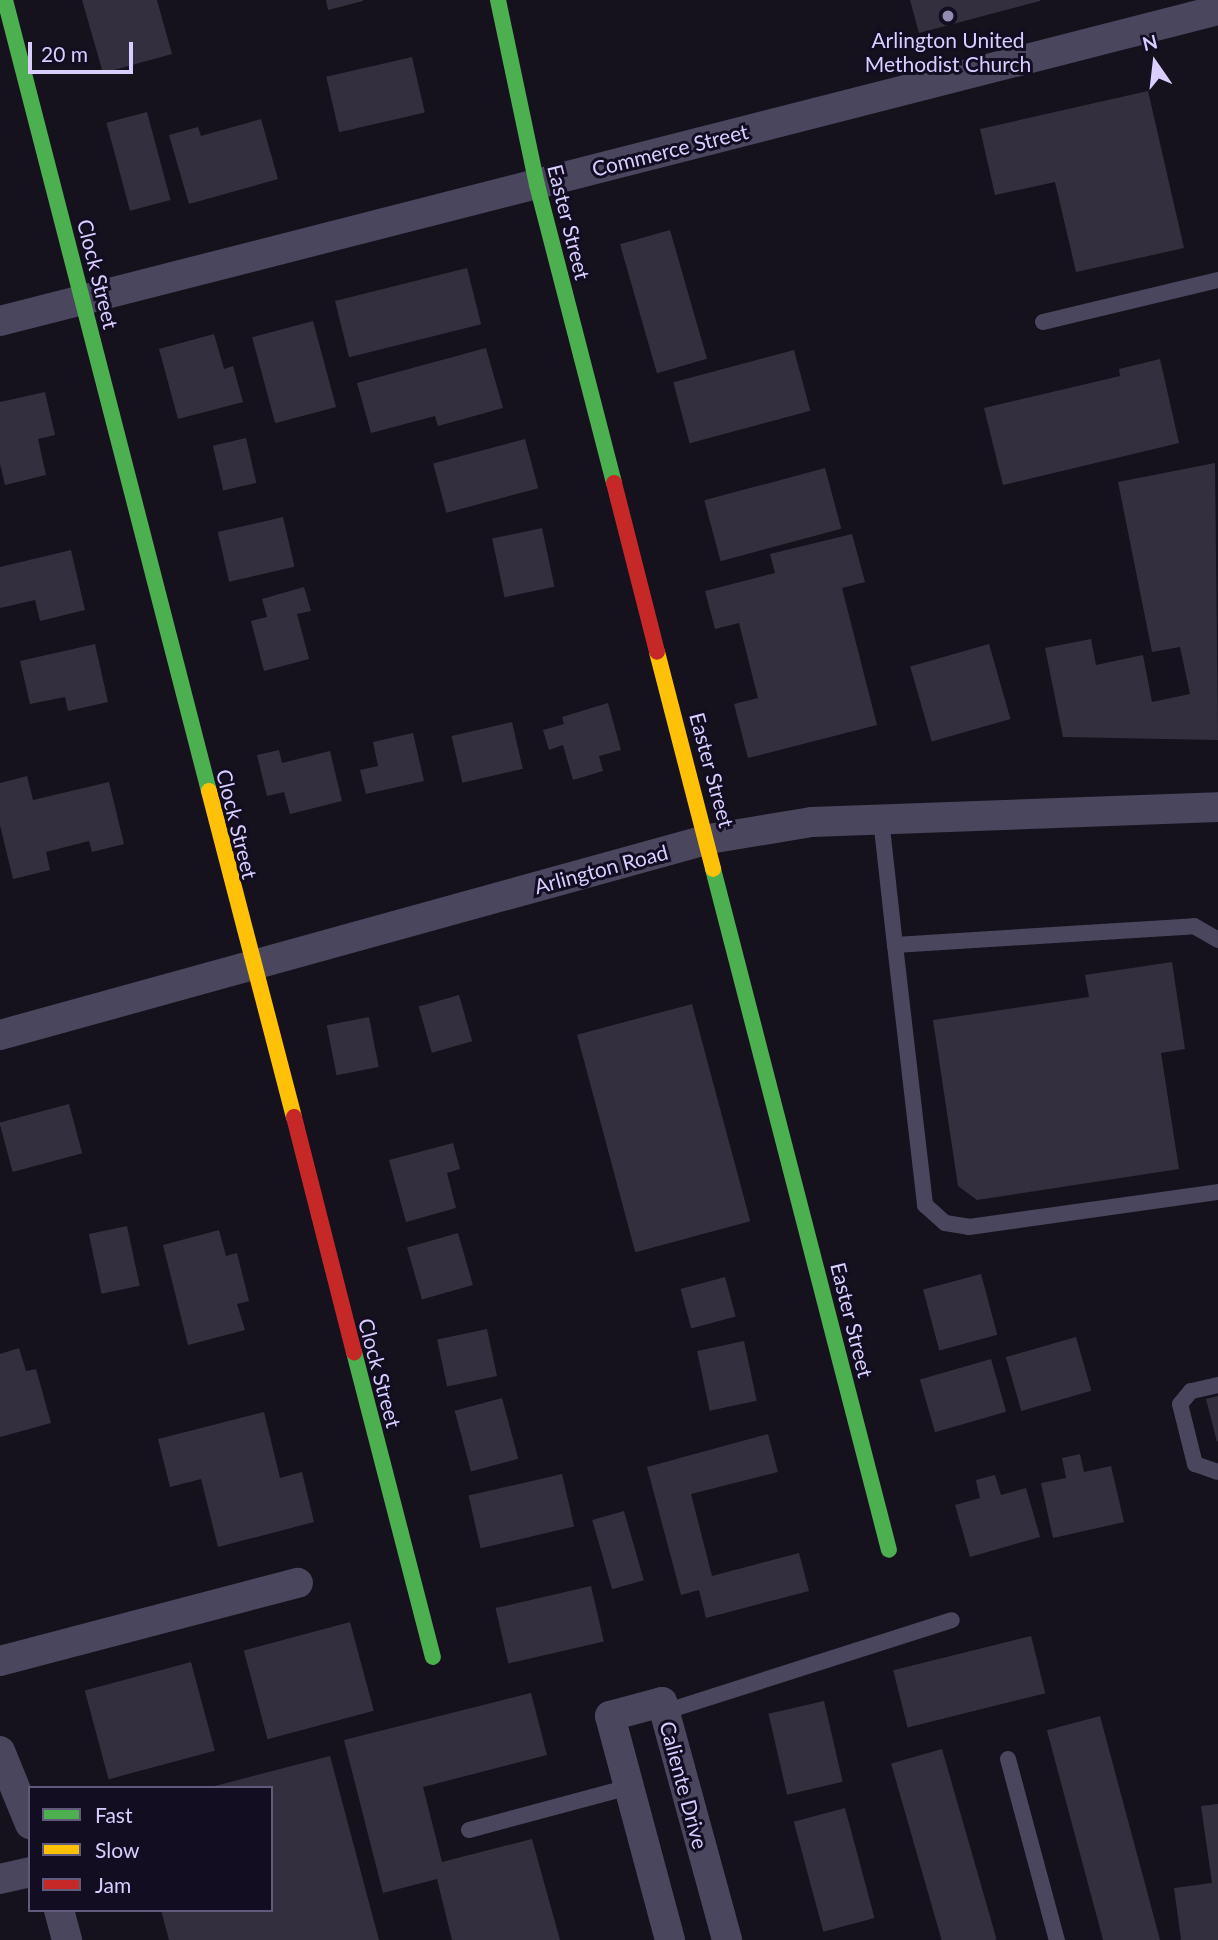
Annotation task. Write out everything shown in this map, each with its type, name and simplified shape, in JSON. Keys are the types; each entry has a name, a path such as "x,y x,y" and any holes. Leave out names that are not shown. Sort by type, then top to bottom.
{"street":[{"name":"Clock Street","path":"5,0 251,964 433,1657"},
{"name":"Easter Street","path":"498,0 523,102 537,185 709,839 889,1550"},
{"name":"Commerce Street","path":"0,321 1218,10"},
{"name":"Arlington Road","path":"0,1035 709,839 812,822 1218,807"},
{"path":"0,1661 298,1583"},
{"name":"Caliente Drive","path":"670,1940 626,1788 610,1716 662,1702 727,1940"},
{"path":"0,1751 28,1819"},
{"path":"0,1879 28,1872"},
{"path":"60,1912 67,1940"}],"lane":[{"path":"1043,322 1218,280"},
{"path":"881,819 925,1205 945,1223 969,1227 1218,1192"},
{"path":"895,945 1194,926 1218,940"},
{"path":"1218,1385 1191,1391 1180,1404 1195,1464 1218,1472"},
{"path":"664,1712 952,1620"},
{"path":"1008,1759 1057,1940"},
{"path":"469,1830 626,1788"}],"building":[{"path":"82,0 157,0 172,54 103,73"},
{"path":"326,0 363,0 363,1 328,10"},
{"name":"Arlington United Methodist Church","path":"910,0 1040,0 1040,1 919,33"},
{"path":"412,57 425,113 339,132 326,77"},
{"path":"1148,91 1184,248 1076,272 1055,182 995,195 980,129"},
{"path":"147,112 171,200 130,211 106,123"},
{"path":"261,119 278,179 189,204 169,135 198,127 201,136"},
{"path":"670,230 707,359 657,373 620,244"},
{"path":"467,268 481,324 349,357 335,301"},
{"path":"313,321 336,407 275,423 252,337"},
{"path":"214,334 224,369 233,366 243,402 178,419 159,349"},
{"path":"486,348 503,408 438,426 435,416 371,433 357,383"},
{"path":"794,350 810,411 690,443 673,382"},
{"path":"1160,359 1179,443 1003,485 984,408 1120,376 1119,369"},
{"path":"45,392 55,435 38,439 46,475 5,485 0,464 0,402"},
{"path":"246,438 256,483 223,490 213,446"},
{"path":"525,439 538,488 446,513 433,464"},
{"path":"1215,463 1218,740 1063,737 1045,648 1091,639 1096,665 1143,655 1152,702 1190,694 1180,647 1152,652 1118,482"},
{"path":"825,468 841,529 721,561 704,500"},
{"path":"283,517 294,567 229,582 218,532"},
{"path":"542,528 554,587 505,597 492,539"},
{"path":"852,534 865,582 842,588 877,725 748,758 734,704 758,698 739,623 715,629 705,591 775,573 770,554"},
{"path":"71,550 85,610 40,621 35,600 0,608 0,567"},
{"path":"304,587 311,611 297,614 309,659 264,671 251,621 267,617 262,599"},
{"path":"95,644 108,702 68,711 65,697 30,704 20,661"},
{"path":"989,644 1010,719 932,742 910,667"},
{"path":"608,703 621,750 599,756 603,771 573,780 563,745 549,750 543,730 564,724 562,717"},
{"path":"512,722 523,769 462,783 452,736"},
{"path":"413,733 424,781 366,794 360,770 378,766 373,742"},
{"path":"279,750 282,763 330,751 342,801 290,814 284,792 267,796 257,755"},
{"path":"27,776 33,800 109,782 124,844 92,852 89,841 46,852 50,870 13,879 0,825 0,783"},
{"path":"1172,962 1185,1049 1161,1053 1179,1169 977,1200 958,1186 933,1020 1089,997 1085,975"},
{"path":"459,995 472,1041 432,1053 419,1007"},
{"path":"692,1004 750,1221 635,1252 577,1035"},
{"path":"369,1017 379,1067 337,1075 327,1025"},
{"path":"69,1104 82,1153 13,1172 0,1122"},
{"path":"453,1143 460,1169 447,1173 456,1208 406,1222 389,1160"},
{"path":"127,1226 140,1286 102,1294 89,1234"},
{"path":"219,1230 226,1256 237,1253 249,1301 237,1304 245,1330 188,1345 163,1245"},
{"path":"458,1233 473,1285 422,1300 407,1248"},
{"path":"981,1274 997,1335 939,1350 923,1290"},
{"path":"725,1277 736,1317 691,1329 681,1289"},
{"path":"487,1329 497,1376 447,1387 437,1340"},
{"path":"1076,1337 1091,1391 1021,1411 1006,1357"},
{"path":"744,1341 757,1401 710,1411 697,1351"},
{"path":"19,1348 26,1371 36,1369 51,1423 0,1437 0,1354"},
{"path":"991,1359 1006,1412 935,1432 920,1379"},
{"path":"1218,1396 1218,1441 1217,1442 1206,1399"},
{"path":"502,1398 518,1459 471,1472 455,1411"},
{"path":"264,1412 280,1478 302,1472 314,1522 218,1547 201,1479 170,1487 158,1439"},
{"path":"768,1434 778,1472 691,1494 712,1576 799,1553 809,1591 706,1618 699,1590 681,1595 647,1467"},
{"path":"1080,1454 1084,1472 1111,1466 1124,1522 1053,1538 1041,1483 1066,1478 1062,1458"},
{"path":"562,1474 574,1527 481,1548 468,1496"},
{"path":"995,1475 1001,1495 1026,1488 1040,1537 970,1557 955,1505 980,1498 976,1480"},
{"path":"624,1511 644,1580 612,1589 592,1520"},
{"path":"591,1586 604,1642 508,1664 496,1608"},
{"path":"350,1622 374,1711 268,1739 244,1650"},
{"path":"1031,1636 1045,1693 907,1728 893,1670"},
{"path":"191,1662 215,1751 109,1779 85,1690"},
{"path":"531,1693 547,1755 423,1787 442,1862 532,1839 560,1940 452,1940 437,1879 383,1893 344,1740"},
{"path":"824,1701 843,1782 787,1795 768,1714"},
{"path":"1100,1716 1160,1940 1103,1940 1047,1730"},
{"path":"942,1749 997,1939 942,1940 891,1764"},
{"path":"330,1756 379,1940 169,1940 162,1912 273,1912 273,1786 215,1786"},
{"path":"1218,1804 1218,1940 1181,1940 1174,1888 1212,1883 1201,1806"},
{"path":"845,1808 875,1918 823,1932 794,1822"}],"traffic: fast":[{"path":"5,0 209,791"},
{"path":"498,0 537,185 614,483"},
{"path":"713,869 889,1550"},
{"path":"354,1352 433,1657"}],"traffic: slow":[{"path":"657,652 713,869"},
{"path":"209,791 294,1117"}],"traffic: jam":[{"path":"614,483 657,652"},
{"path":"294,1117 354,1352"}],"place":[{"name":"Arlington United Methodist Church","path":"948,16"}]}
